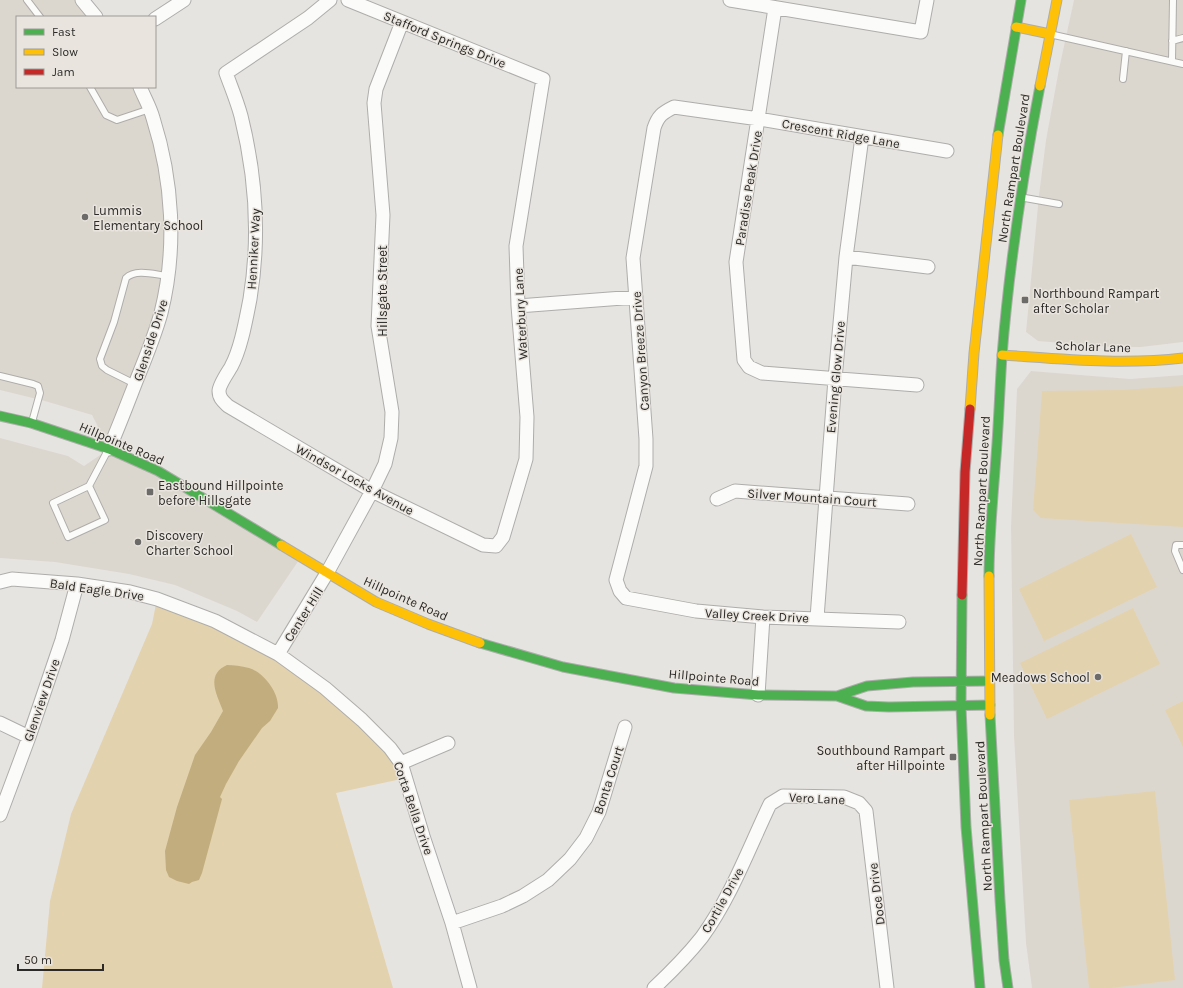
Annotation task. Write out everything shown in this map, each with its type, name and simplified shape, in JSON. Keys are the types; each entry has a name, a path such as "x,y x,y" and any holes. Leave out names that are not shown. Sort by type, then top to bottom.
{"main road":[{"name":"North Rampart Boulevard","path":"980,988 966,827 961,706 962,574 965,472 974,353 999,130 1021,0"},
{"name":"North Rampart Boulevard","path":"1008,988 1004,960 1000,900 990,705 989,547 1002,355 1012,261 1030,138 1057,0"},
{"path":"1016,28 1050,34"},
{"path":"980,304 986,326"},
{"path":"993,343 1002,355"},
{"name":"Scholar Lane","path":"1002,355 1118,362 1171,360 1183,358"},
{"name":"Hillpointe Road","path":"0,416 31,423 109,449 158,471 376,602 428,624 482,643 563,667 674,688 758,695 836,696 866,706 990,705"},
{"name":"Hillpointe Road","path":"836,696 867,686 913,682 989,681"}],"street":[{"path":"82,0 95,16"},
{"path":"156,19 184,0"},
{"name":"Henniker Way","path":"220,398 219,389 235,360 247,318 253,282 256,238 255,201 250,157 240,114 226,73 308,18 330,0"},
{"name":"Stafford Springs Drive","path":"348,0 543,79"},
{"path":"730,0 921,32 927,0"},
{"name":"Paradise Peak Drive","path":"775,8 736,262 744,360 749,367 762,374 835,378"},
{"name":"Hillsgate Street","path":"327,573 372,491 385,464 391,438 392,412 378,326 383,215 374,103 376,89 402,22"},
{"name":"Waterbury Lane","path":"496,546 503,538 526,459 527,417 518,306 516,246 543,79"},
{"name":"Glenside Drive","path":"109,449 136,384 161,313 168,276 172,238 170,197 164,156 150,109 140,88"},
{"name":"Crescent Ridge Lane","path":"665,112 674,107 759,119 947,151"},
{"name":"Canyon Breeze Drive","path":"620,591 616,580 646,466 646,439 633,258 654,128 657,119 665,112"},
{"name":"Evening Glow Drive","path":"817,618 835,378 846,257 862,137"},
{"path":"846,257 928,267"},
{"path":"518,306 636,297"},
{"path":"835,378 917,385"},
{"name":"Windsor Locks Avenue","path":"220,398 228,406 372,491 483,545 496,546"},
{"name":"Silver Mountain Court","path":"717,499 735,491 908,504"},
{"name":"Center Hill","path":"278,654 327,573"},
{"name":"Bald Eagle Drive","path":"0,582 12,579 77,584 130,592 157,599 215,620 278,654"},
{"name":"Glenview Drive","path":"0,815 29,737 62,640 77,584"},
{"name":"Valley Creek Drive","path":"620,591 626,598 696,611 762,617 899,622"},
{"path":"758,695 762,617"},
{"name":"Corta Bella Drive","path":"278,654 325,688 362,720 390,748 401,763 423,836 452,923 470,988"},
{"path":"0,723 29,737"},
{"name":"Bonta Court","path":"452,923 502,906 523,896 548,880 570,859 586,838 599,812 625,727"},
{"path":"401,763 448,743"},
{"name":"Vero Lane","path":"774,800 783,796 844,797 859,803"},
{"name":"Cortile Drive","path":"654,988 677,966 702,936 726,898 770,804 774,800"},
{"name":"Doce Drive","path":"859,803 866,811 888,988"}],"lane":[{"path":"27,0 39,16"},
{"path":"1172,61 1173,0"},
{"path":"1050,34 1183,64"},
{"path":"1172,41 1183,38"},
{"path":"1123,79 1126,51"},
{"path":"91,88 106,115 117,120 150,109"},
{"path":"1022,198 1059,204"},
{"path":"136,384 102,366 100,359 102,352 114,322 126,278 130,274 136,272 168,276"},
{"path":"0,376 38,386 40,393 31,423"},
{"path":"89,486 105,520 68,537 52,503 89,486 109,449"},
{"path":"1183,545 1176,544 1175,551 1183,570"}],"shaded area":[{"name":"Lummis Elementary School","path":"0,0 82,0 95,16 16,16 16,88 140,88 164,156 168,279 109,449 92,415 0,390"},
{"path":"1074,0 1183,0 1183,342 1141,347 1111,347 1038,341 1026,332 1039,195 1046,140"},
{"name":"Meadows School","path":"1031,371 1130,379 1183,375 1183,988 1032,988 1026,943 1014,736 1011,527 1017,389"},
{"path":"1183,386 1183,527 1041,518 1033,510 1042,391 1121,390"},
{"name":"Discovery Charter School","path":"0,438 68,456 84,466 109,449 301,557 257,622 237,611 175,585 129,574 55,562 0,558"},
{"path":"1131,534 1157,587 1044,641 1019,589"},
{"path":"157,599 278,654 362,720 406,778 336,793 393,988 42,988 50,901 71,814 152,624"},
{"path":"1133,608 1160,664 1047,719 1020,663"},
{"path":"227,665 249,668 265,678 273,689 278,702 278,708 270,721 262,728 239,761 226,784 220,797 222,799 202,873 199,880 189,884 169,877 166,870 165,851 177,807 195,755 223,711 214,686 214,680 220,669"},
{"path":"1183,701 1183,747 1165,710"},
{"path":"1155,791 1175,980 1111,988 1089,988 1069,800"}],"traffic: fast":[{"path":"998,135 1021,0"},
{"path":"989,576 1002,356 1008,288 1017,221 1040,86"},
{"path":"0,416 31,423 109,449 158,471 281,545"},
{"path":"962,595 961,706 966,827 980,988"},
{"path":"480,643 563,667 674,688 758,695 837,696 866,706 990,705"},
{"path":"837,696 867,686 913,682 989,681"},
{"path":"990,715 1000,900 1004,960 1008,988"}],"traffic: slow":[{"path":"1040,86 1057,0"},
{"path":"1016,27 1050,34"},
{"path":"970,409 974,353 998,135"},
{"path":"1002,355 1070,360 1115,361 1183,358"},
{"path":"281,545 376,602 428,624 480,643"},
{"path":"989,576 990,715"}],"traffic: jam":[{"path":"962,595 965,472 970,409"}],"place":[{"name":"Lummis Elementary School","path":"85,217"},
{"name":"Northbound Rampart after Scholar","path":"1025,300"},
{"name":"Eastbound Hillpointe before Hillsgate","path":"150,492"},
{"name":"Discovery Charter School","path":"138,542"},
{"name":"Meadows School","path":"1098,677"},
{"name":"Southbound Rampart after Hillpointe","path":"953,757"}]}
